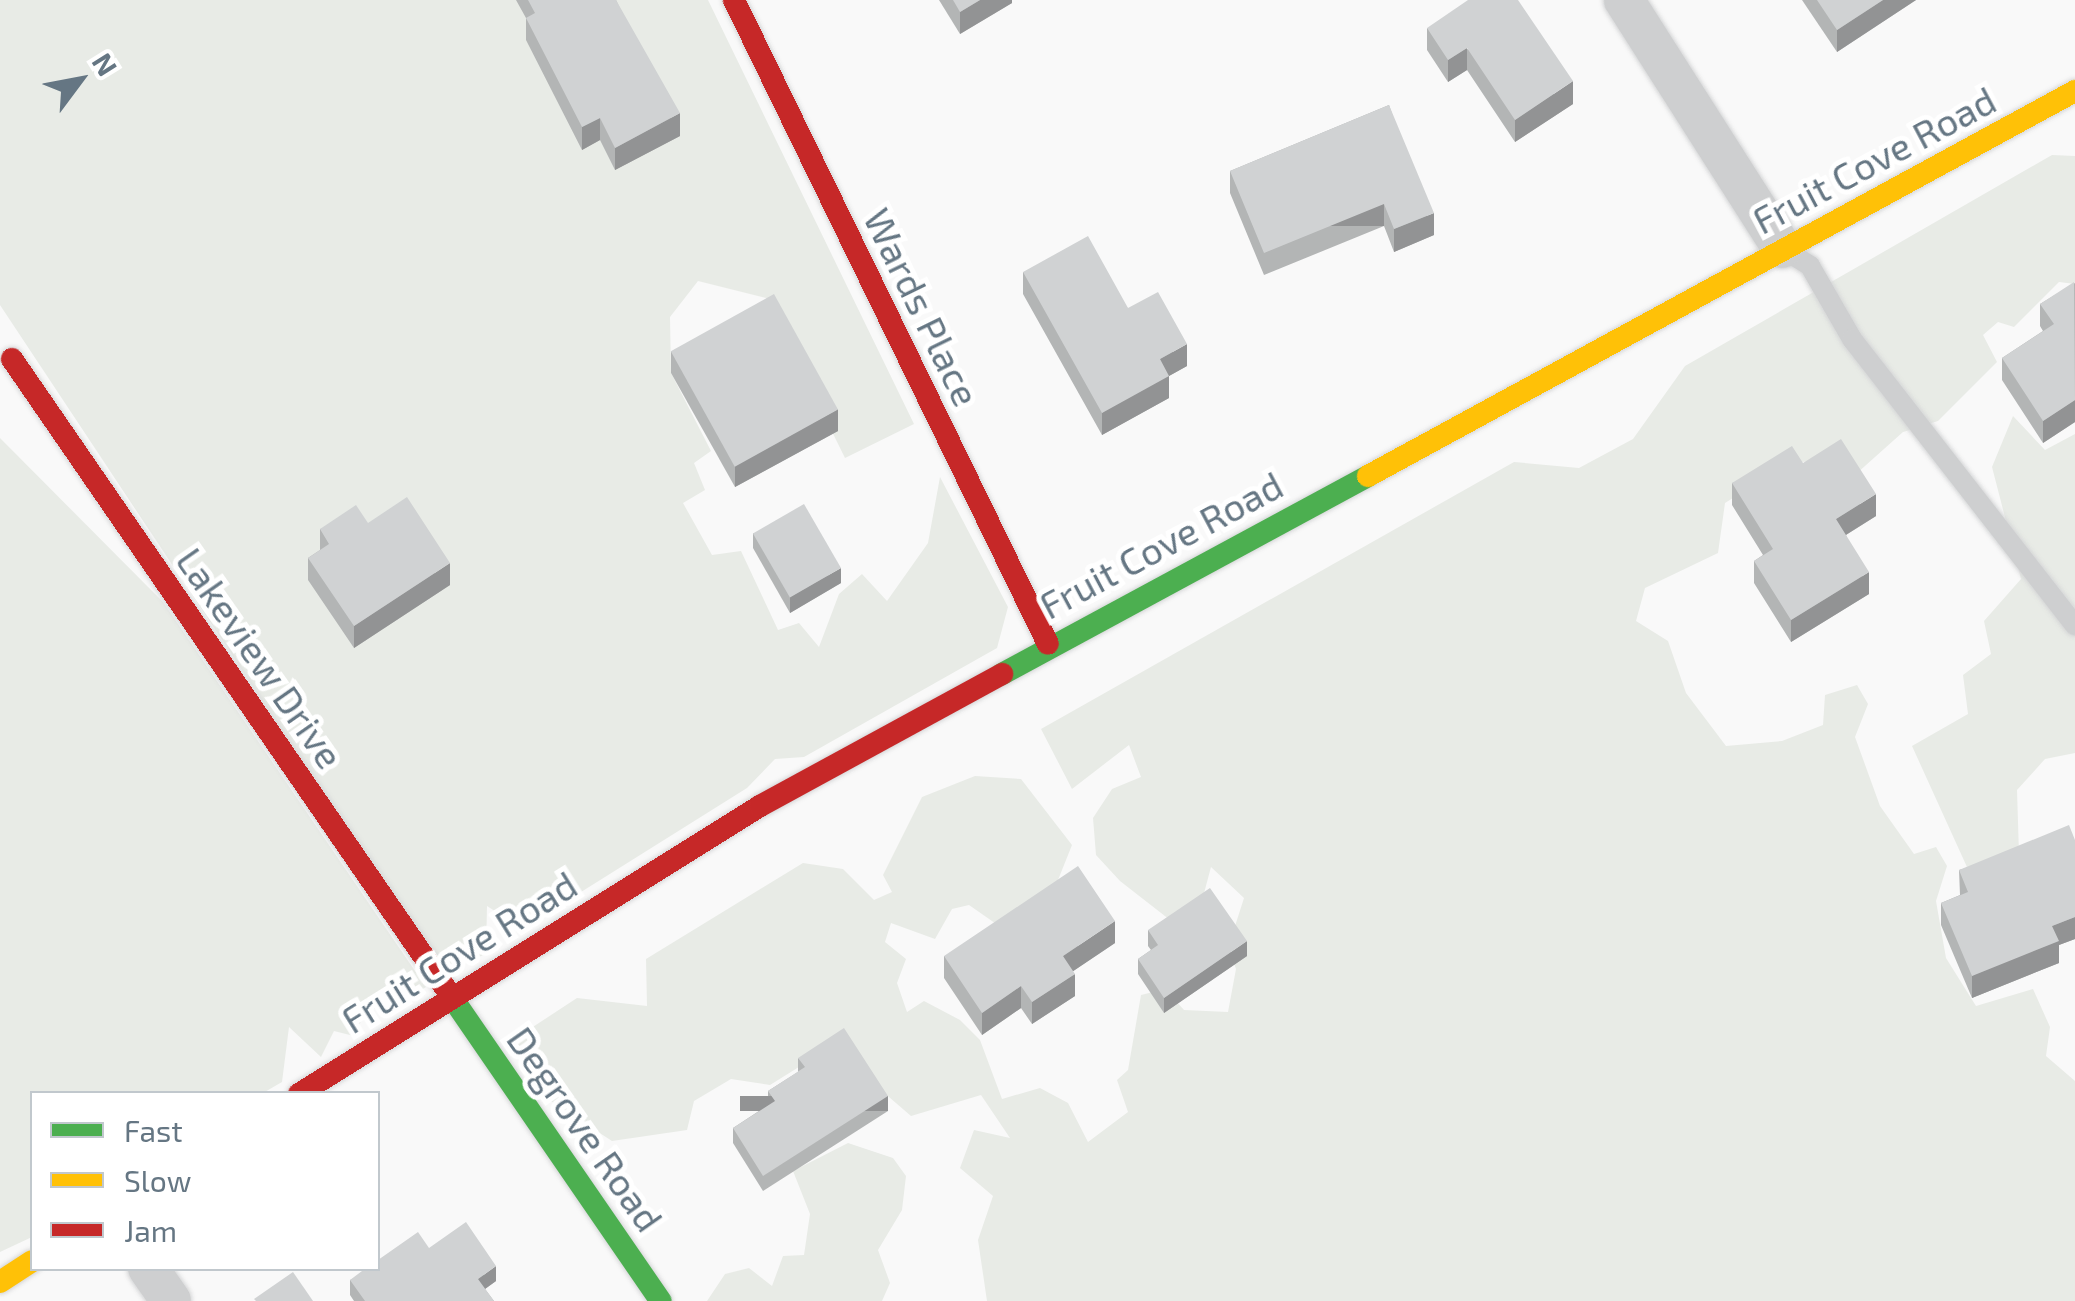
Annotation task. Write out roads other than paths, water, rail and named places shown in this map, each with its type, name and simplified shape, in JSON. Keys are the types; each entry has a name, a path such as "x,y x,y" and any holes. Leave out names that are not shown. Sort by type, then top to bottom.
{"street":[{"name":"Wards Place","path":"734,0 1048,644"},
{"path":"1624,0 1782,248"},
{"name":"Fruit Cove Road","path":"304,1091 451,998 1048,644 2075,90"},
{"name":"Lakeview Drive","path":"12,359 451,998"},
{"name":"Degrove Road","path":"451,998 662,1301"},
{"path":"0,1282 30,1262"},
{"path":"150,1271 171,1301"}],"lane":[{"path":"1782,248 1810,266 1852,339 2075,625"}]}
